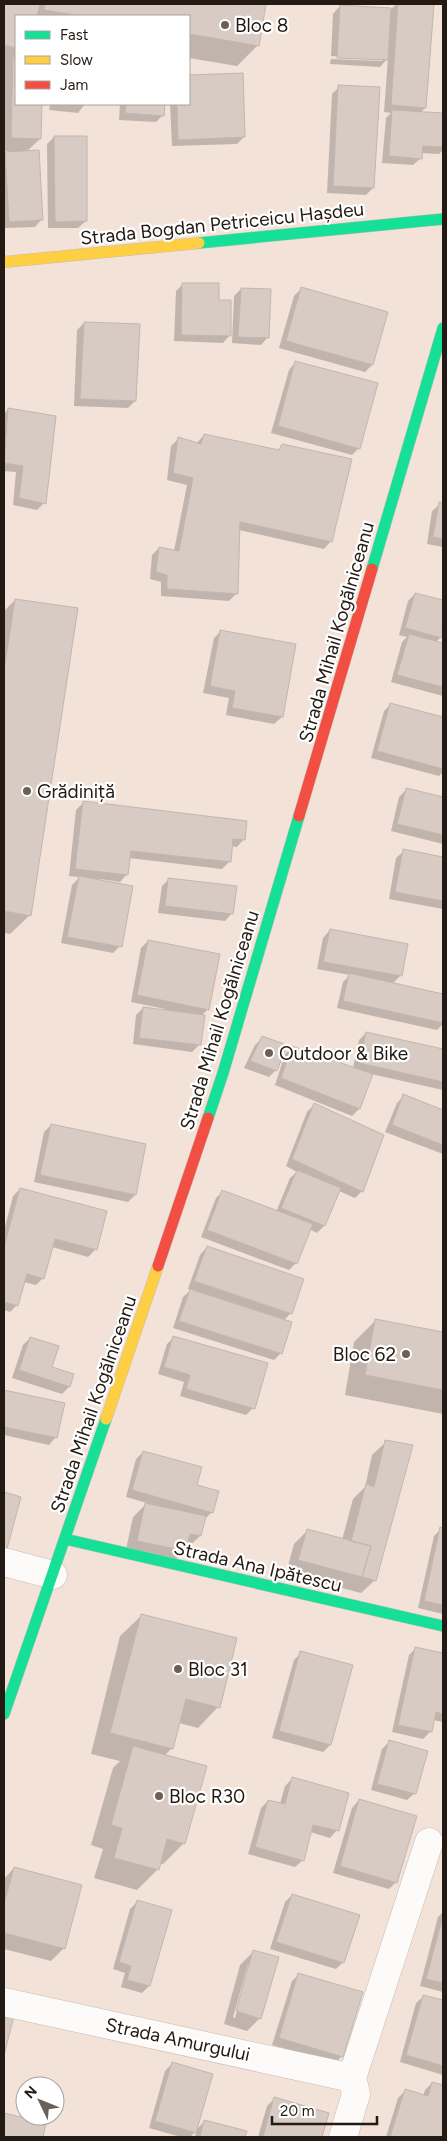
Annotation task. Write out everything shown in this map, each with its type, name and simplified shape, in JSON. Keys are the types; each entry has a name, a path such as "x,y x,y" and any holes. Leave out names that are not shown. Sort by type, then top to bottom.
{"street":[{"name":"Strada Bogdan Petriceicu Hașdeu","path":"4,262 443,219"},
{"name":"Strada Mihail Kogălniceanu","path":"4,1714 53,1575 236,1031 443,328"},
{"name":"Strada Ana Ipătescu","path":"65,1539 443,1626"},
{"path":"4,1562 53,1575"},
{"path":"343,2137 356,2094 352,2078 429,1842"},
{"name":"Strada Amurgului","path":"4,2002 352,2078"}],"building":[{"path":"4,4 40,4 37,15 15,15 15,48 4,45"},
{"name":"Bloc 8","path":"45,4 266,4 259,46 190,34 190,15 75,15 44,10"},
{"path":"398,4 434,4 426,108 391,105"},
{"path":"340,5 391,8 388,60 337,58"},
{"path":"13,57 15,57 15,105 42,105 41,139 11,138"},
{"path":"243,73 245,137 178,140 177,105 190,105 190,75"},
{"path":"338,85 380,87 374,188 333,186"},
{"path":"126,105 165,105 164,116 125,113"},
{"path":"392,110 443,113 443,147 423,146 422,159 389,156"},
{"path":"54,136 87,136 87,221 55,222"},
{"path":"39,150 43,220 9,222 5,152"},
{"path":"182,283 219,283 219,300 231,300 231,336 181,335"},
{"path":"301,287 388,312 373,365 286,341"},
{"path":"241,288 271,289 269,338 238,337"},
{"path":"84,322 140,324 136,401 80,399"},
{"path":"295,361 378,383 360,449 278,426"},
{"path":"8,408 56,416 46,504 19,498 23,466 4,463"},
{"path":"204,434 279,450 282,444 352,459 332,542 240,522 238,594 167,589 167,575 156,572 159,547 179,551 193,478 173,473 178,437 201,444"},
{"path":"439,502 443,503 443,539 433,537"},
{"path":"415,593 443,600 442,638 405,628"},
{"name":"Grădiniță","path":"15,599 78,608 31,916 4,911 4,670"},
{"path":"220,630 296,644 283,717 232,708 235,691 210,686"},
{"path":"409,634 443,643 443,687 397,675"},
{"path":"390,703 443,717 443,769 377,751"},
{"path":"406,788 443,797 443,835 397,824"},
{"path":"83,801 247,821 245,840 233,839 231,862 131,851 128,875 75,869"},
{"path":"403,849 443,857 443,901 395,892"},
{"path":"79,876 133,886 122,947 67,937"},
{"path":"168,878 237,886 233,914 165,906"},
{"path":"330,929 408,944 402,976 323,962"},
{"path":"148,940 220,954 209,1010 137,995"},
{"path":"349,973 443,994 443,1023 343,1001"},
{"path":"143,1007 205,1015 201,1045 139,1038"},
{"path":"366,1032 443,1049 443,1082 359,1063"},
{"name":"Outdoor & Bike","path":"262,1036 287,1045 277,1071 250,1061"},
{"path":"292,1046 373,1074 360,1109 281,1078"},
{"path":"403,1094 443,1110 443,1145 392,1125"},
{"path":"314,1103 384,1135 363,1192 292,1159"},
{"path":"51,1124 146,1144 136,1195 40,1175"},
{"path":"297,1170 341,1188 325,1226 281,1208"},
{"path":"20,1188 107,1211 97,1250 55,1239 44,1279 27,1274 18,1306 4,1302 4,1247"},
{"path":"222,1190 313,1224 297,1264 207,1230"},
{"path":"207,1246 304,1279 292,1314 194,1281"},
{"path":"190,1289 292,1322 282,1354 179,1321"},
{"name":"Bloc 62","path":"375,1319 443,1332 443,1390 365,1375"},
{"path":"173,1336 268,1363 255,1409 186,1389 190,1375 164,1367"},
{"path":"30,1337 59,1346 52,1367 74,1374 70,1387 19,1370"},
{"path":"4,1390 65,1403 57,1438 4,1427"},
{"path":"385,1440 413,1445 376,1581 362,1577 371,1546 351,1541 366,1484 374,1487"},
{"path":"143,1451 202,1467 197,1485 219,1491 213,1513 132,1490"},
{"path":"4,1492 21,1497 7,1549 4,1548"},
{"path":"145,1503 206,1516 201,1536 190,1534 186,1551 137,1541"},
{"path":"440,1527 443,1528 443,1605 424,1601"},
{"path":"307,1529 371,1546 362,1577 298,1560"},
{"name":"Bloc 31","path":"141,1614 237,1638 220,1708 186,1699 173,1749 110,1733"},
{"path":"415,1647 443,1653 443,1714 436,1712 432,1732 398,1725"},
{"path":"300,1651 353,1665 331,1745 279,1731"},
{"path":"389,1740 428,1751 416,1794 377,1784"},
{"name":"Bloc R30","path":"133,1746 207,1766 185,1844 167,1839 159,1870 114,1858 122,1828 111,1825"},
{"path":"292,1777 349,1793 339,1831 313,1825 304,1861 255,1847 268,1800 285,1804"},
{"path":"359,1799 417,1816 397,1883 340,1866"},
{"path":"14,1867 82,1885 65,1949 4,1933 4,1904"},
{"path":"292,1894 360,1915 344,1963 276,1942"},
{"path":"137,1900 172,1910 150,1986 127,1980 131,1966 119,1962"},
{"path":"443,1916 443,1983 426,1979"},
{"path":"253,1950 279,1957 261,2019 236,2011"},
{"path":"298,1973 363,1992 343,2057 279,2038"},
{"path":"423,1995 443,2000 443,2066 406,2055"},
{"path":"4,2013 14,2016 4,2055"},
{"path":"172,2062 213,2074 196,2133 155,2121"},
{"path":"432,2082 443,2085 443,2137 390,2137 405,2089 428,2096"},
{"path":"274,2097 329,2113 322,2137 263,2137"},
{"path":"4,2113 15,2116 15,2126 45,2126 43,2137 4,2137"},
{"path":"204,2120 247,2131 245,2137 200,2137"}],"traffic: fast":[{"path":"199,243 443,219"},
{"path":"372,569 443,328"},
{"path":"208,1118 299,816"},
{"path":"4,1714 106,1419"},
{"path":"65,1539 443,1626"}],"traffic: slow":[{"path":"4,262 199,243"},
{"path":"106,1419 158,1266"}],"traffic: jam":[{"path":"299,816 372,569"},
{"path":"158,1266 208,1118"}],"place":[{"name":"Bloc 8","path":"225,25"},
{"name":"Grădiniță","path":"27,791"},
{"name":"Outdoor & Bike","path":"269,1053"},
{"name":"Bloc 62","path":"406,1354"},
{"name":"Bloc 31","path":"178,1669"},
{"name":"Bloc R30","path":"159,1796"}]}
